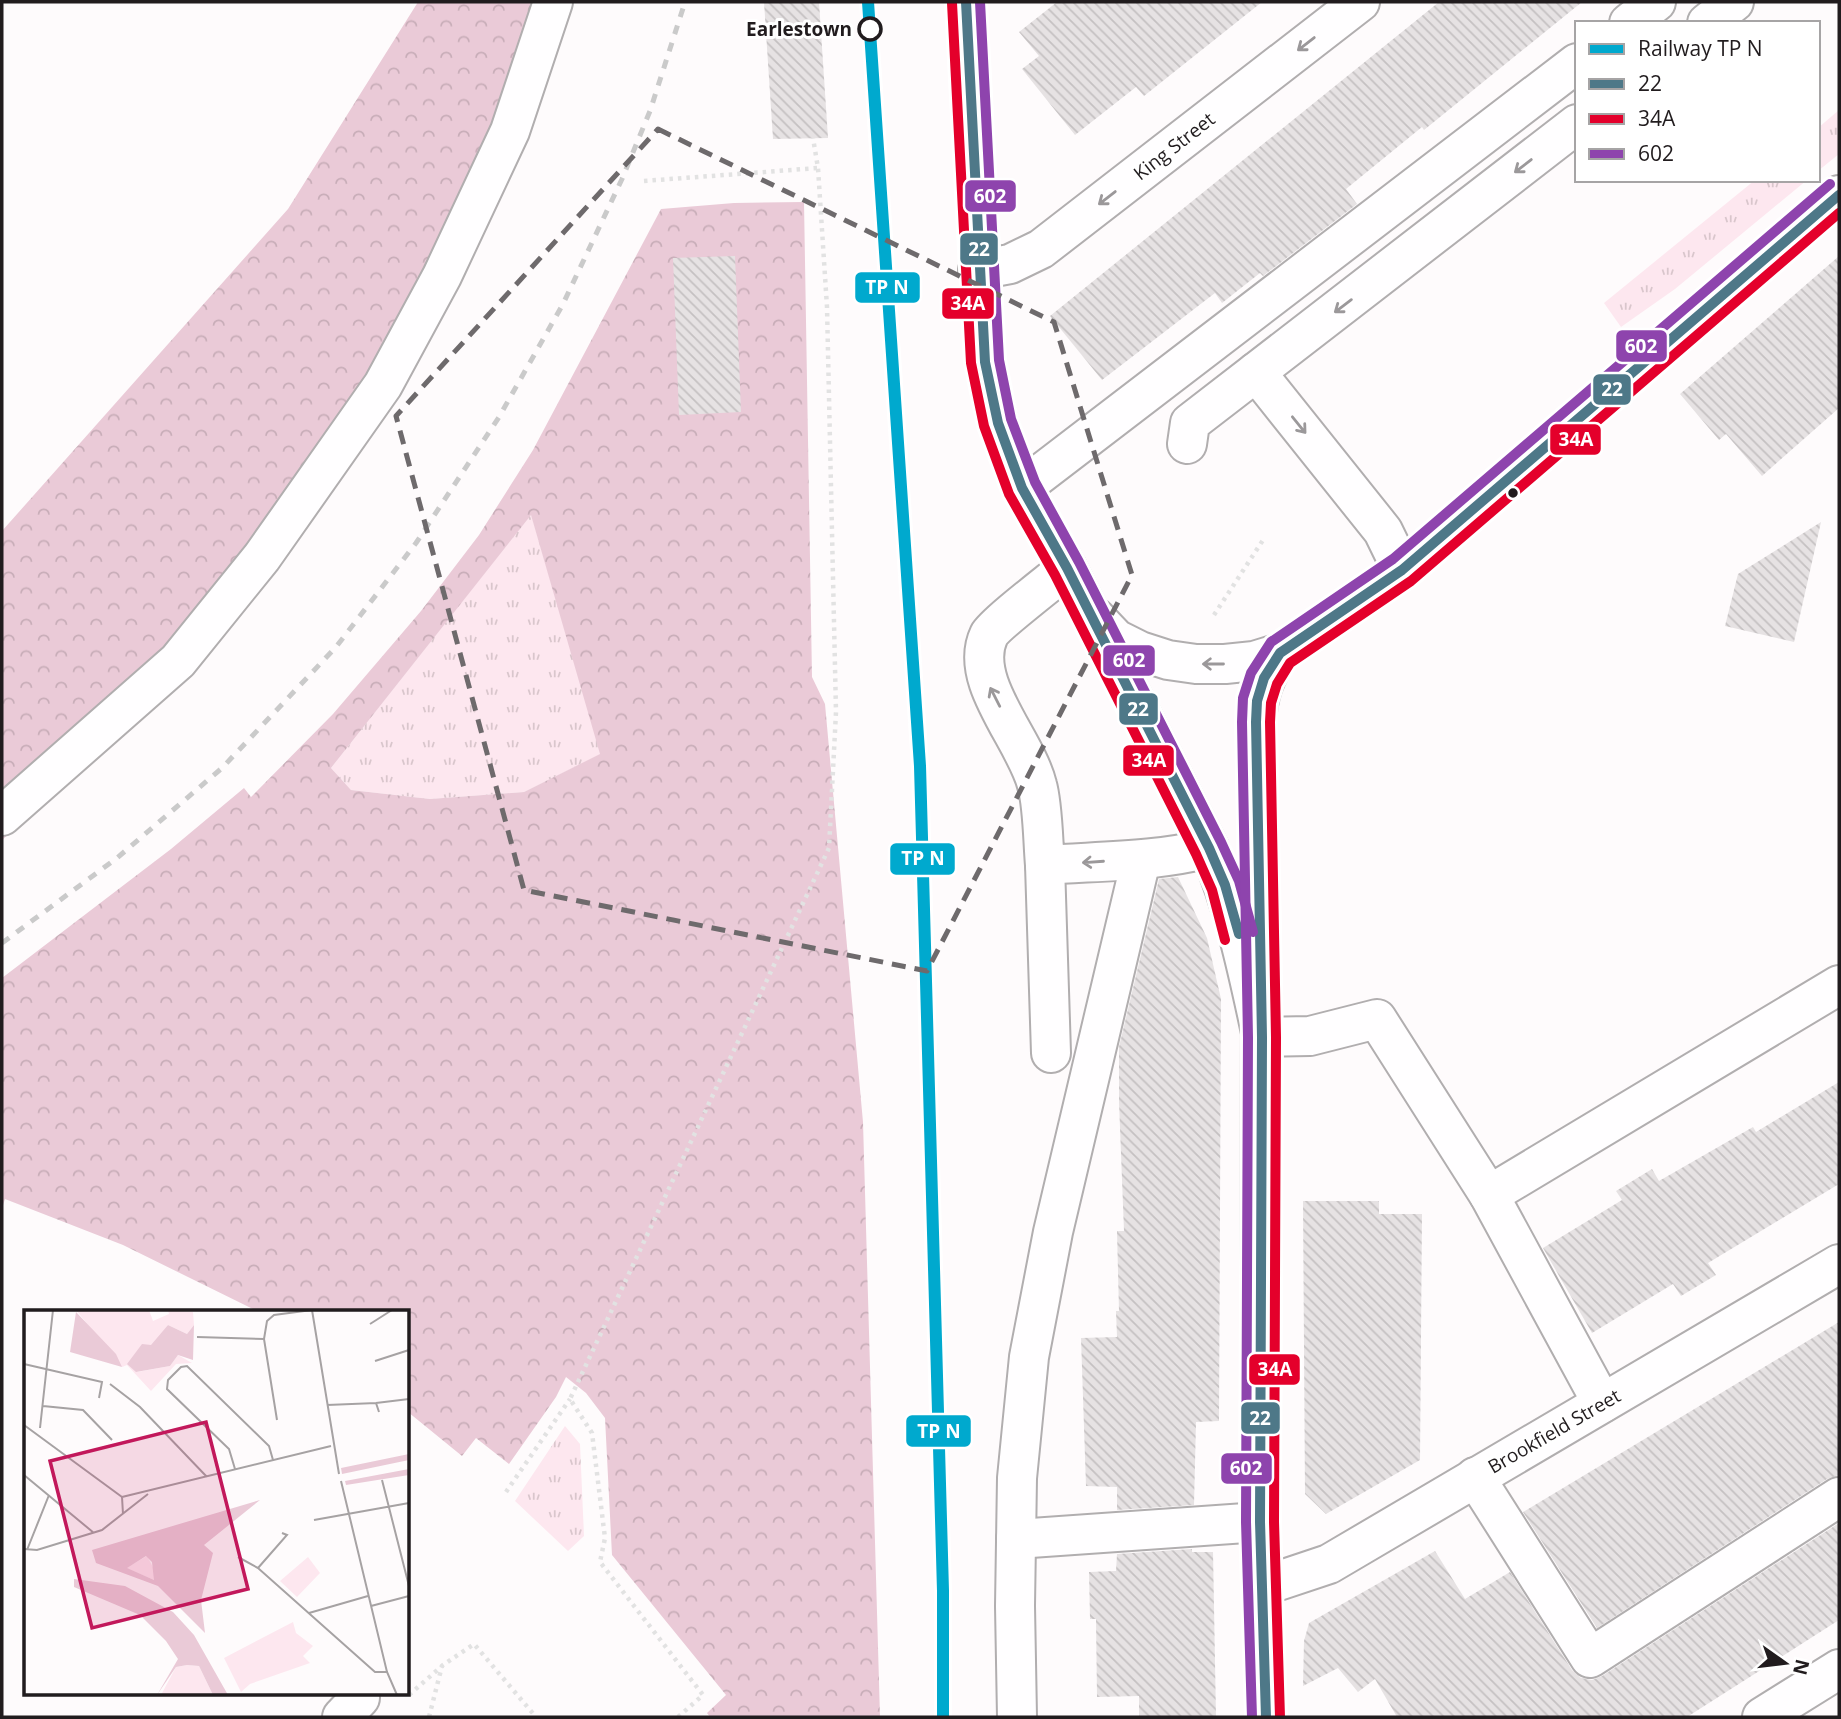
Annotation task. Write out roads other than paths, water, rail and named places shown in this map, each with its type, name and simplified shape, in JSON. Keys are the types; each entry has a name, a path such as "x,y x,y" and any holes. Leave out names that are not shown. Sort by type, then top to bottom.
{"street":[{"path":"2,816 178,661 262,557 383,385 442,276 510,131 553,2"},
{"path":"966,2 978,270 985,362 998,423 1022,488 1088,609 1209,848 1225,885 1237,924 1262,1037"},
{"name":"King Street","path":"978,270 1010,264 1041,249 1360,2"},
{"path":"1632,21 1656,2"},
{"path":"1710,21 1734,2"},
{"path":"1022,488 1575,65"},
{"path":"1187,444 1190,423 1575,126"},
{"path":"1088,609 1116,639 1140,651 1168,660 1225,664 1254,661 1280,653 1402,570 1839,195"},
{"path":"1256,372 1383,531 1402,570"},
{"path":"1051,1054 1045,865 1037,785 1008,721 990,690 983,659 990,633 1067,568"},
{"path":"1266,1717 1260,1522 1262,1037 1256,722 1257,701 1264,678 1280,653"},
{"path":"1045,865 1180,856 1209,848"},
{"path":"1017,1717 1017,1478 1029,1357 1053,1232 1141,860"},
{"path":"1489,1195 1839,985"},
{"path":"1262,1037 1310,1036 1377,1018 1489,1195 1602,1403"},
{"name":"Brookfield Street","path":"1263,1586 1329,1564 1839,1264"},
{"path":"1475,1477 1590,1658 1839,1497"},
{"path":"1016,1539 1260,1522"},
{"path":"1762,1717 1839,1669"}],"railway":[{"path":"2,943 117,858 222,768 336,647 416,543 499,417 563,304 622,179 650,111 685,2"}],"place":[{"name":"Earlestown","path":"870,29"}]}
